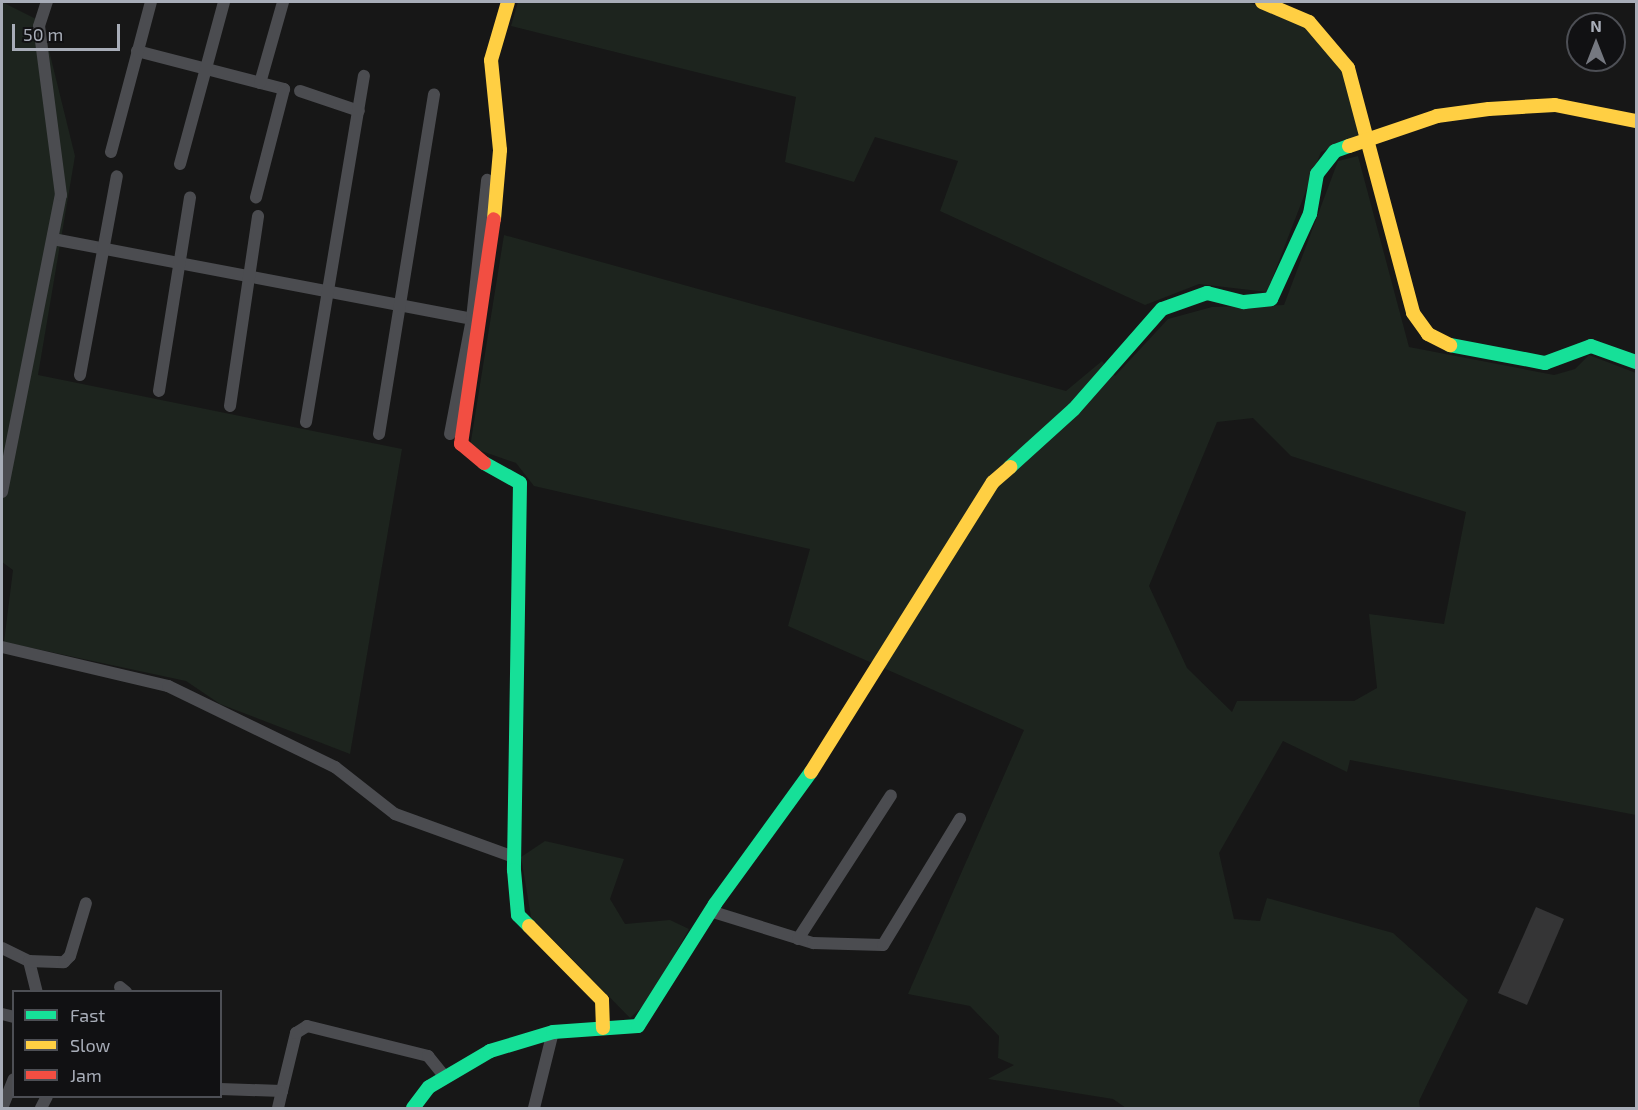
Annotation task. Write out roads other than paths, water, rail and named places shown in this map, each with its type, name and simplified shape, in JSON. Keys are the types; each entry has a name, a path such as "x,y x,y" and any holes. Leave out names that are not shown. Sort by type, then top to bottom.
{"street":[{"path":"2,492 20,378 62,195 39,26 47,2"},
{"path":"111,152 151,2"},
{"path":"180,165 224,2"},
{"path":"260,83 283,2"},
{"path":"508,2 491,60 500,150 490,263 461,444 465,452 512,473 519,483 514,857 518,915 596,992 602,1000 603,1028"},
{"path":"1262,2 1309,22 1326,36 1348,68 1413,313 1428,334 1445,344 1519,360 1545,363 1591,346 1636,362"},
{"path":"137,51 284,89 256,197"},
{"path":"306,422 330,292 364,76"},
{"path":"300,91 359,111"},
{"path":"379,434 434,94"},
{"path":"413,1108 429,1087 490,1051 553,1032 638,1026 710,911 829,748 993,482 1074,409 1162,309 1207,293 1244,302 1270,299 1310,214 1323,162 1342,147 1437,116 1556,105 1636,121"},
{"path":"80,375 117,176"},
{"path":"450,434 472,319 487,180"},
{"path":"159,391 182,263 190,197"},
{"path":"230,406 258,216"},
{"path":"53,238 472,319"},
{"path":"2,647 168,686 335,767 395,814 514,857"},
{"path":"798,939 891,795"},
{"path":"710,911 798,939 883,945 960,819"},
{"path":"2,948 29,961 64,962 70,956 86,903"},
{"path":"29,961 36,990"},
{"path":"278,1108 300,1027 428,1056 445,1077"},
{"path":"534,1108 553,1032"},
{"path":"2,1108 12,1084"},
{"path":"222,1089 282,1091"}]}
